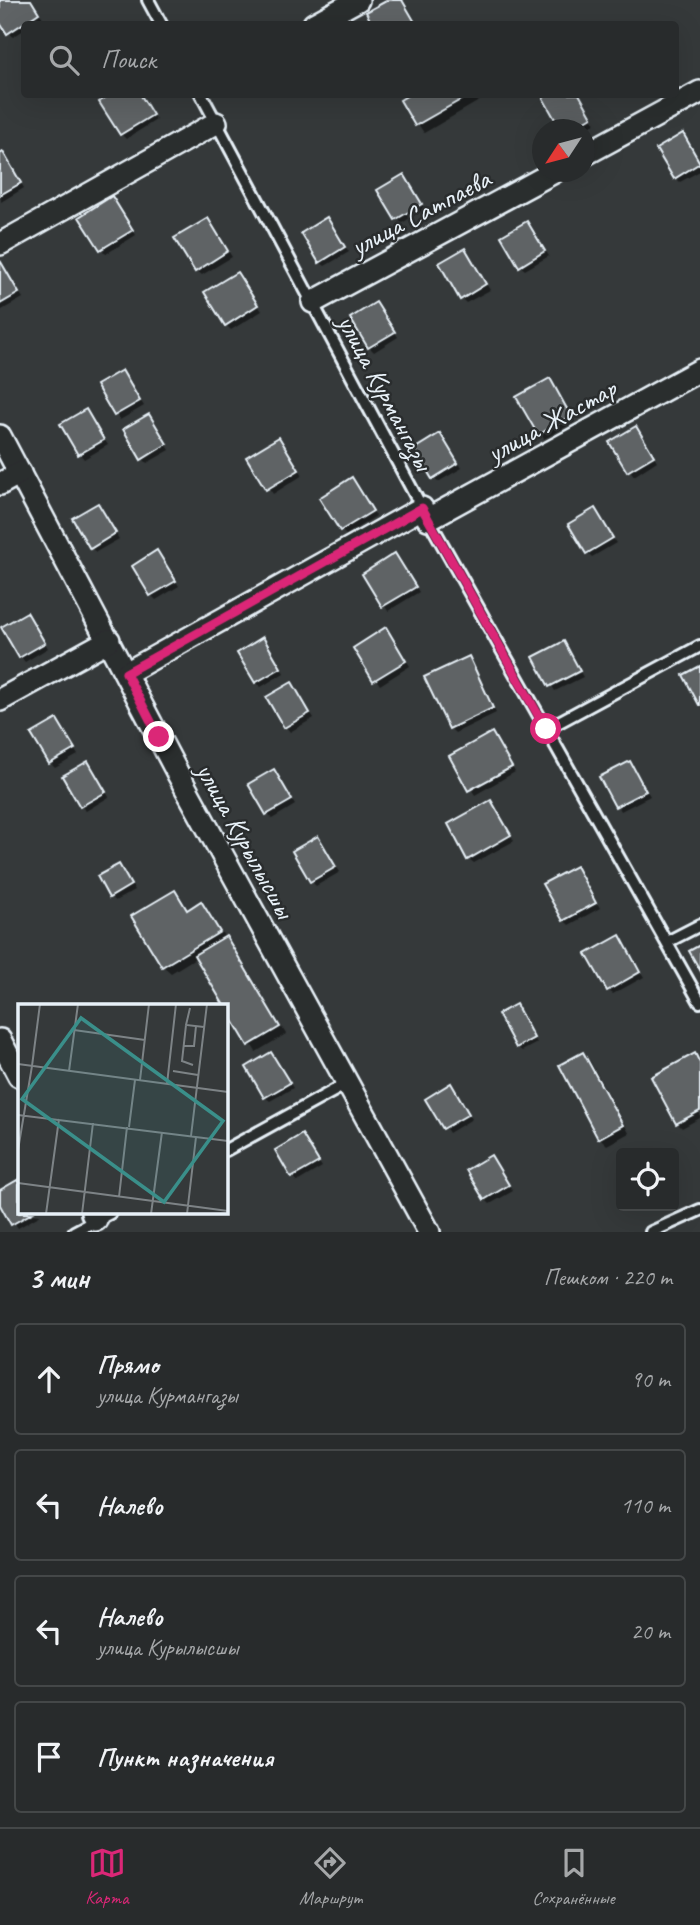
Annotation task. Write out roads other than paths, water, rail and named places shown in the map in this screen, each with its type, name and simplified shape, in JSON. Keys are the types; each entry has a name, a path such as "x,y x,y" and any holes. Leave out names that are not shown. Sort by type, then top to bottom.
{"street":[{"path":"320,21 358,0"},
{"path":"595,149 700,92"},
{"path":"0,244 216,123"},
{"name":"улица Сатпаева","path":"313,302 535,182"},
{"name":"улица Жастар","path":"126,673 700,370"},
{"name":"улица Курылысшы","path":"0,436 178,774 429,1232"},
{"path":"0,484 20,473"},
{"path":"0,700 109,640"},
{"path":"0,1040 18,1074"}],"lane":[{"path":"148,0 159,21"},
{"name":"улица Курмангазы","path":"203,98 425,514 700,1002"},
{"path":"546,729 700,646"},
{"path":"667,942 700,925"},
{"path":"228,1149 348,1083"},
{"path":"651,1232 700,1210"},
{"path":"74,1232 100,1215"}]}
